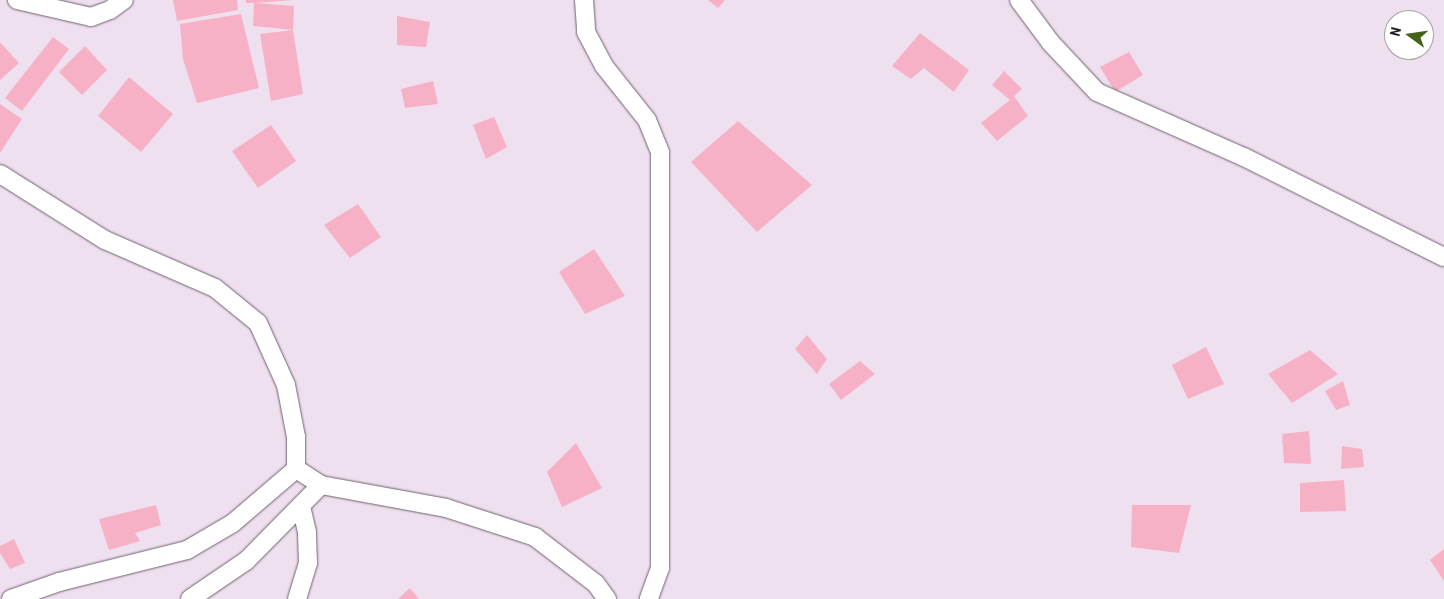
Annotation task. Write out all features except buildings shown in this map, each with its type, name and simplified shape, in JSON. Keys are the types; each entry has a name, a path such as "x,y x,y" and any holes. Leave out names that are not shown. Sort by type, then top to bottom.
{"street":[{"path":"17,0 91,17 110,10 124,0"},
{"path":"584,0 586,32 604,66 647,120 660,153 660,568 649,599"},
{"path":"1019,0 1051,43 1097,92 1244,157 1444,257"},
{"path":"0,174 105,240 215,288 258,322 286,385 296,437 296,469 233,523 187,550 59,582 11,599"},
{"path":"296,469 321,485 446,508 535,537 596,584 607,599"},
{"path":"190,599 246,561 321,485"},
{"path":"298,599 308,563 307,532 301,506"}]}
